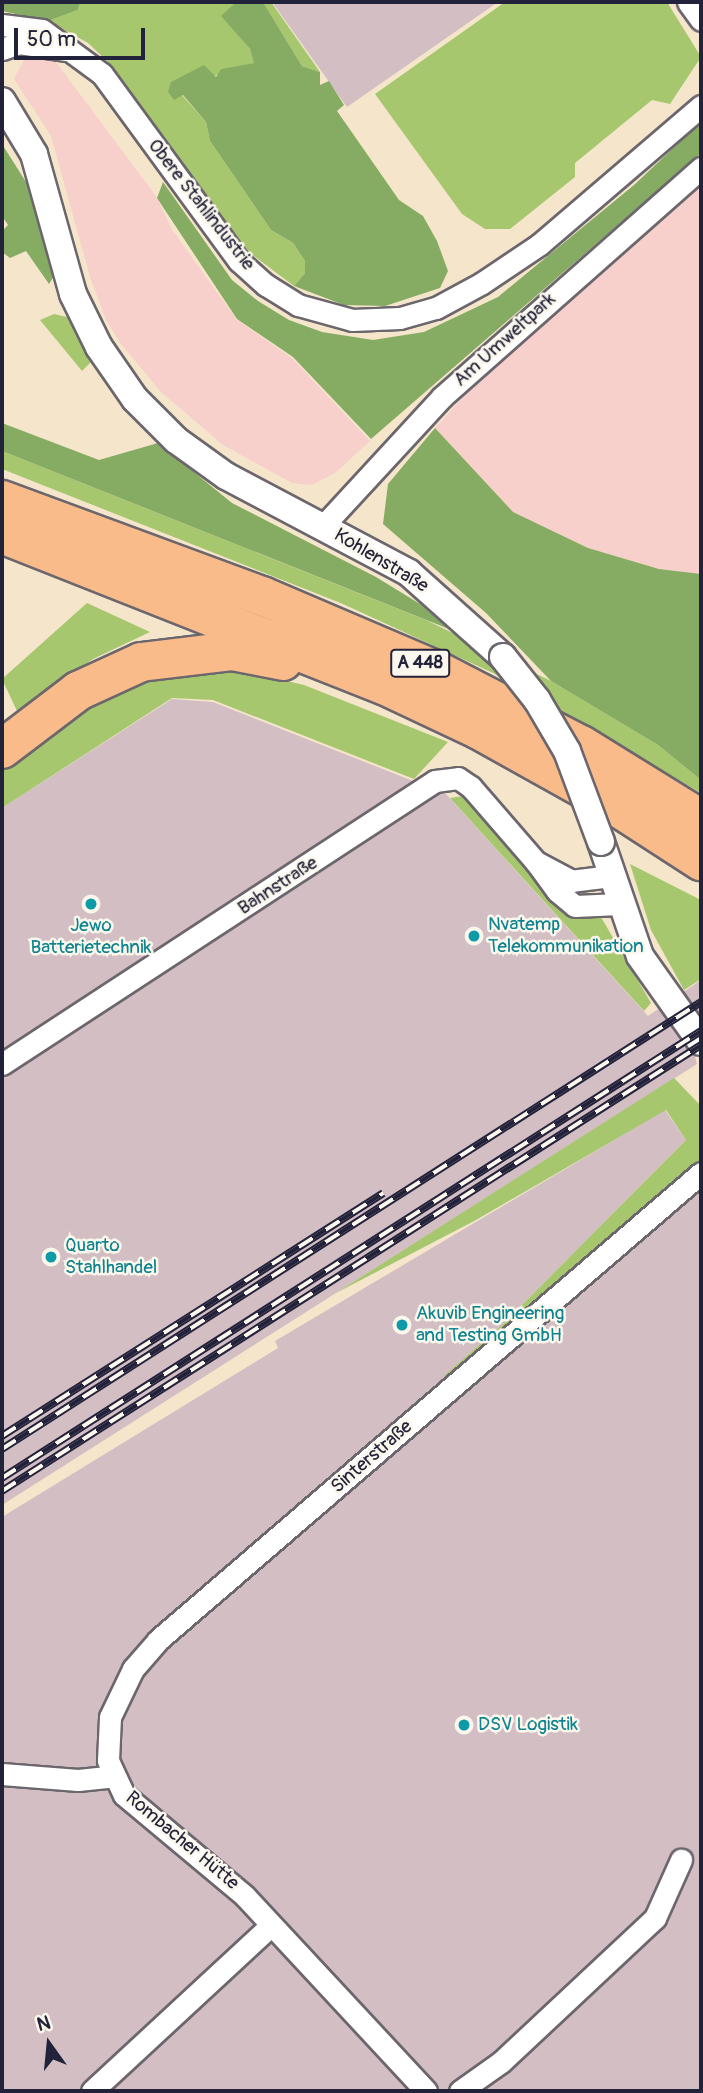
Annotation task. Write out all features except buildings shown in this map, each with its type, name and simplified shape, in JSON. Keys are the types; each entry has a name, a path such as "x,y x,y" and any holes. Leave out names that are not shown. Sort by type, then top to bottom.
{"highway":[{"name":"A 448","path":"2,499 262,596 438,671 581,745 701,819"},
{"name":"A 448","path":"2,534 384,685 491,736 619,808 701,861"},
{"path":"2,749 78,691 119,670 166,657 233,651 266,655 348,684 384,685"}],"street":[{"path":"688,2 701,20"},
{"name":"Obere Stahlindustrie","path":"2,25 42,30 78,53 102,74 239,261 298,305 352,320 400,318 436,308 482,283 540,244 701,106"},
{"path":"2,49 32,43 78,53"},
{"name":"Kohlenstraße","path":"2,101 34,154 45,206 85,320 135,399 176,440 226,476 409,573 503,657 563,742 601,842 619,904 653,978 701,1042"},
{"name":"Kohlenstraße","path":"2,133 45,206"},
{"name":"Am Umweltpark","path":"323,526 412,428 544,304 701,168"},
{"name":"Bahnstraße","path":"2,1064 435,781 458,778 471,787 536,862 550,883 575,906 619,904"},
{"name":"Bahnstraße","path":"536,862 572,881 611,876"},
{"name":"Sinterstraße","path":"114,1776 108,1760 110,1717 133,1669 159,1640 701,1173"},
{"name":"Rombacher Hütte","path":"2,1774 78,1780 114,1776 124,1795 231,1881 426,2091"},
{"path":"460,2091 501,2062 655,1919 681,1860"},
{"path":"92,2091 271,1925"}],"shaded area":[{"path":"272,2 498,2 347,107"},
{"path":"26,56 53,58 156,196 173,231 237,320 292,358 370,441 335,473 312,485 292,483 223,445 161,392 121,344 106,320 90,277 51,136 14,79"},
{"path":"701,180 701,574 659,569 588,548 513,512 435,428 490,367"},
{"path":"172,699 213,702 446,794 648,1016 701,980 701,1053 695,1057 697,1064 2,1505 2,808"},
{"path":"665,1110 686,1140 503,1324 445,1375 701,1160 701,2091 2,2091 2,1517 278,1348 275,1341"}],"green space":[{"path":"2,2 80,2 78,10 48,21 2,11"},
{"path":"80,2 236,2 222,16 250,49 255,63 229,68 182,95 206,122 210,141 271,230 293,243 305,261 305,273 294,286 250,253 216,213 106,60 88,43 48,21 78,10"},
{"path":"236,2 263,2 302,66 320,72 320,85 329,81 344,105 337,111 399,200 423,216 437,241 448,271 440,288 385,306 344,305 294,286 305,273 305,261 293,243 271,230 210,141 206,122 183,95 174,100 168,92 171,82 204,65 216,77 221,69 254,63 250,49 221,16"},
{"path":"263,2 271,2 320,72 302,66"},
{"path":"505,2 667,2 701,57 670,104 652,100 575,163 575,177 510,229 485,229 462,214 375,94"},
{"path":"701,122 701,153 371,439 293,357 237,319 157,198 163,182 232,280 258,301 289,320 322,332 373,340 424,332 498,297 634,185"},
{"path":"2,144 26,182 57,271 49,284 26,251 10,258 2,252 2,231 8,225 2,216"},
{"path":"54,314 71,318 78,329 91,362 82,371 40,320"},
{"path":"2,423 99,460 158,443 232,503 376,577 420,604 449,629 2,451"},
{"path":"435,428 513,512 588,548 659,569 701,574 701,780 658,745 551,681 486,613 383,524 388,484"},
{"path":"2,451 426,620 551,681 658,745 701,780 701,793 493,673 343,604 2,469"},
{"path":"87,603 150,632 93,659 17,711 2,679"},
{"path":"236,669 304,685 448,742 414,779 213,700 172,698 2,808 2,769 60,722 141,679"},
{"path":"463,796 558,904 601,917 651,1003 644,1011 450,798"},
{"path":"630,864 701,900 701,979 684,990 651,930"},
{"path":"674,1078 701,1106 701,1160 443,1382 445,1375 503,1324 686,1140 666,1110 476,1220 336,1293"}],"railway":[{"path":"2,1449 701,1002"},
{"path":"2,1478 701,1031"},
{"path":"2,1491 701,1045"},
{"path":"2,1436 383,1193"}],"place":[{"name":"Jewo Batterietechnik","path":"91,904"},
{"name":"Nvatemp Telekommunikation","path":"474,936"},
{"name":"Quarto Stahlhandel","path":"51,1257"},
{"name":"Akuvib Engineering and Testing GmbH","path":"402,1325"},
{"name":"DSV Logistik","path":"464,1725"}]}
